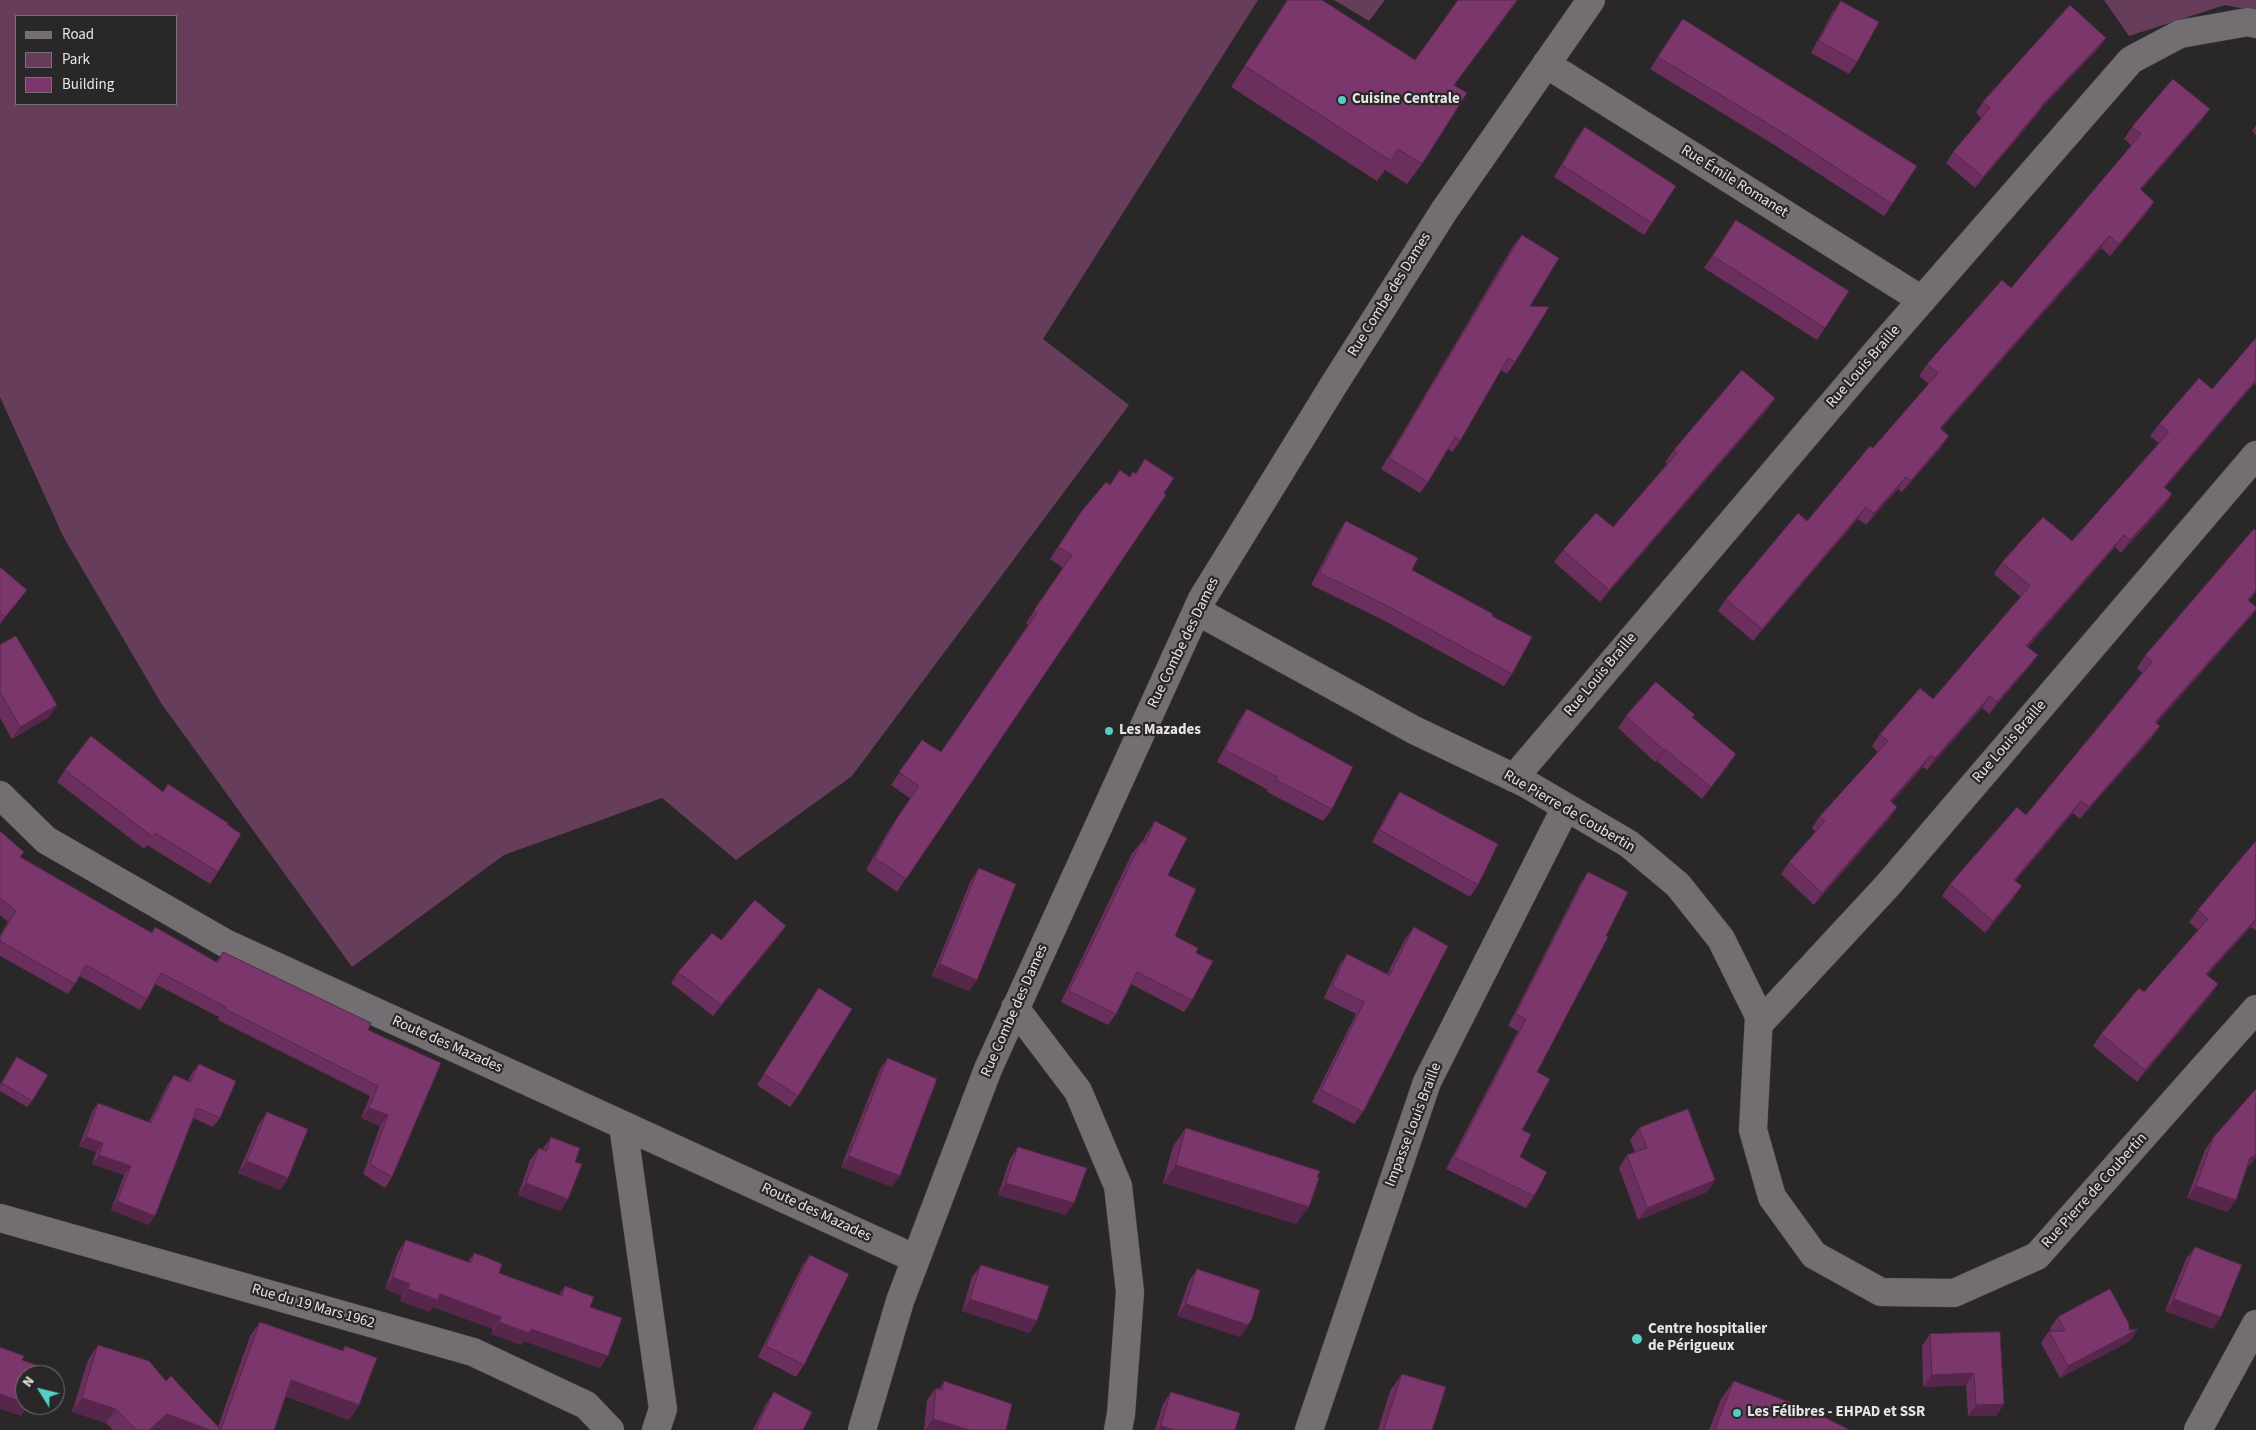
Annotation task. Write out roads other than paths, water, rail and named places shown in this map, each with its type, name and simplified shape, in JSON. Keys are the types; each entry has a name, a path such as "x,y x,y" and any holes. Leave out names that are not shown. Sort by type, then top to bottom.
{"street":[{"name":"Rue Combe des Dames","path":"862,1430 900,1301 985,1076 1197,610 1332,386 1439,219 1591,0"},
{"name":"Rue Louis Braille","path":"1514,778 1922,300 2131,60 2180,34 2248,22 2256,24"},
{"name":"Rue Émile Romanet","path":"1546,64 1922,300"},
{"name":"Rue Louis Braille","path":"1759,1024 1888,885 2256,455"},
{"name":"Rue Pierre de Coubertin","path":"1197,610 1414,730 1514,778 1566,807 1629,844 1678,886 1721,939 1759,1016 1752,1130 1772,1197 1814,1255 1881,1292 1954,1293 2037,1256 2256,1009"},
{"name":"Route des Mazades","path":"0,795 46,840 225,943 916,1259"},
{"name":"Impasse Louis Braille","path":"1309,1430 1427,1082 1566,807"},
{"path":"1016,1008 1078,1091 1118,1186 1130,1292 1121,1414 1118,1430"},
{"path":"623,1125 662,1408 656,1430"},
{"name":"Rue du 19 Mars 1962","path":"0,1218 473,1352 586,1405 610,1430"},
{"path":"2198,1430 2256,1324"}],"place":[{"name":"Cuisine Centrale","path":"1342,100"},
{"name":"Les Mazades","path":"1109,731"},
{"name":"Centre hospitalier de Périgueux","path":"1637,1339"},
{"name":"Les Félibres - EHPAD et SSR","path":"1737,1413"}]}
